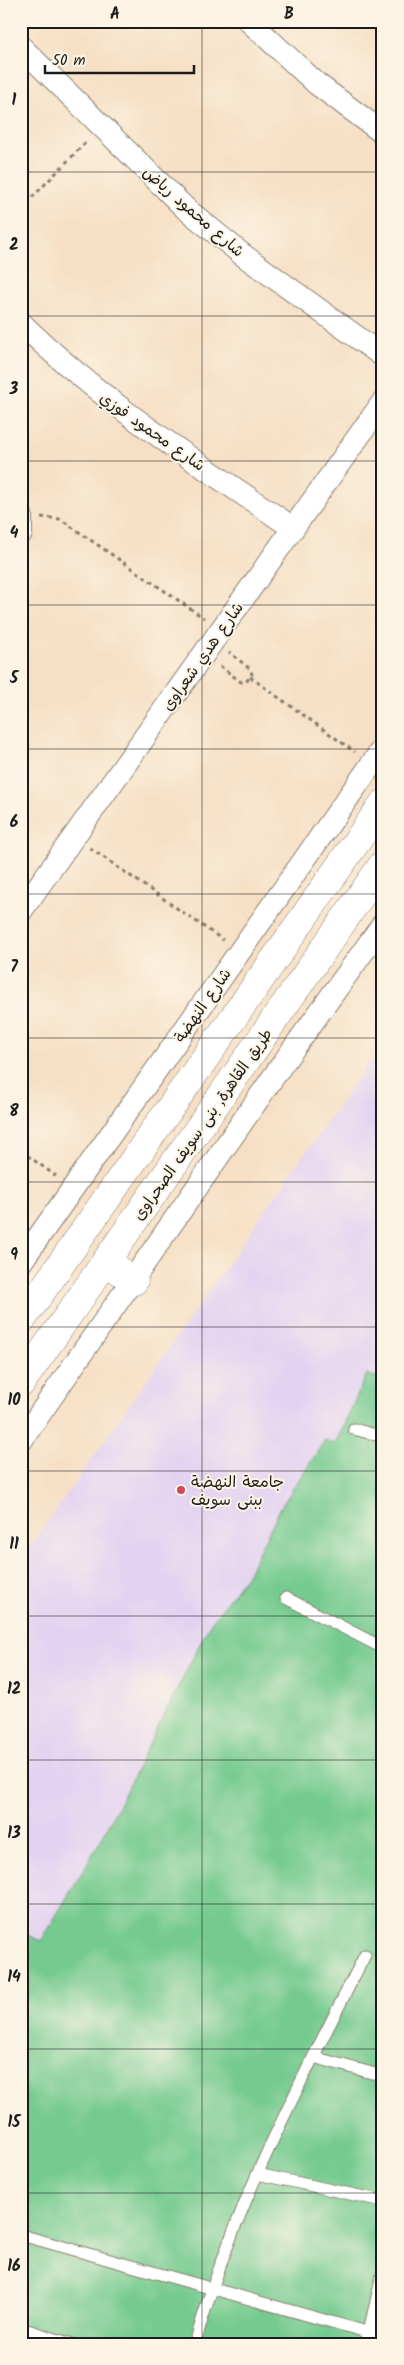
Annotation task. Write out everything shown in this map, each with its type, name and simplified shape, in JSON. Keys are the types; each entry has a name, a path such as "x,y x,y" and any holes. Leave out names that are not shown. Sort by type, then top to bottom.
{"main road":[{"path":"21,1321 383,804"},
{"name":"طريق القاهرة, بنى سويف الصحراوى","path":"21,1384 383,864"},
{"path":"106,1261 134,1281"}],"street":[{"path":"250,21 316,84 383,133"},
{"name":"شارع محمود رياض","path":"21,47 158,183 214,232 383,356"},
{"name":"شارع محمود فوزي","path":"21,323 77,375 115,405 294,528"},
{"name":"شارع هدي شعراوى","path":"21,911 383,402"},
{"name":"شارع النهضة","path":"21,1262 377,756"},
{"path":"21,1441 134,1281 281,1066 383,924"}],"lane":[{"path":"354,1429 383,1437"},
{"path":"286,1598 383,1648"},
{"path":"195,2344 210,2289 266,2150 365,1955"},
{"path":"313,2057 383,2076"},
{"path":"257,2174 383,2201"},
{"path":"21,2236 210,2289 366,2338 383,2333"},
{"path":"366,2338 383,2270"},
{"path":"21,2328 72,2344"}],"path":[{"path":"21,209 101,126"},
{"path":"22,525 42,517 60,519 250,669 252,674 246,682 241,682 213,641"},
{"path":"250,677 377,756"},
{"path":"74,836 240,951"},
{"path":"21,1151 73,1189"}],"shaded area":[{"name":"جامعة النهضة ببنى سويف","path":"383,1042 382,1379 367,1374 335,1444 325,1440 281,1507 247,1575 210,1624 101,1840 41,1942 21,1932 21,1560"}],"green space":[{"path":"367,1374 381,1379 383,1375 383,2344 21,2344 21,1932 41,1941 101,1840 210,1624 247,1575 281,1507 325,1440 335,1444"}],"place":[{"name":"جامعة النهضة ببنى سويف","path":"181,1490"}]}
